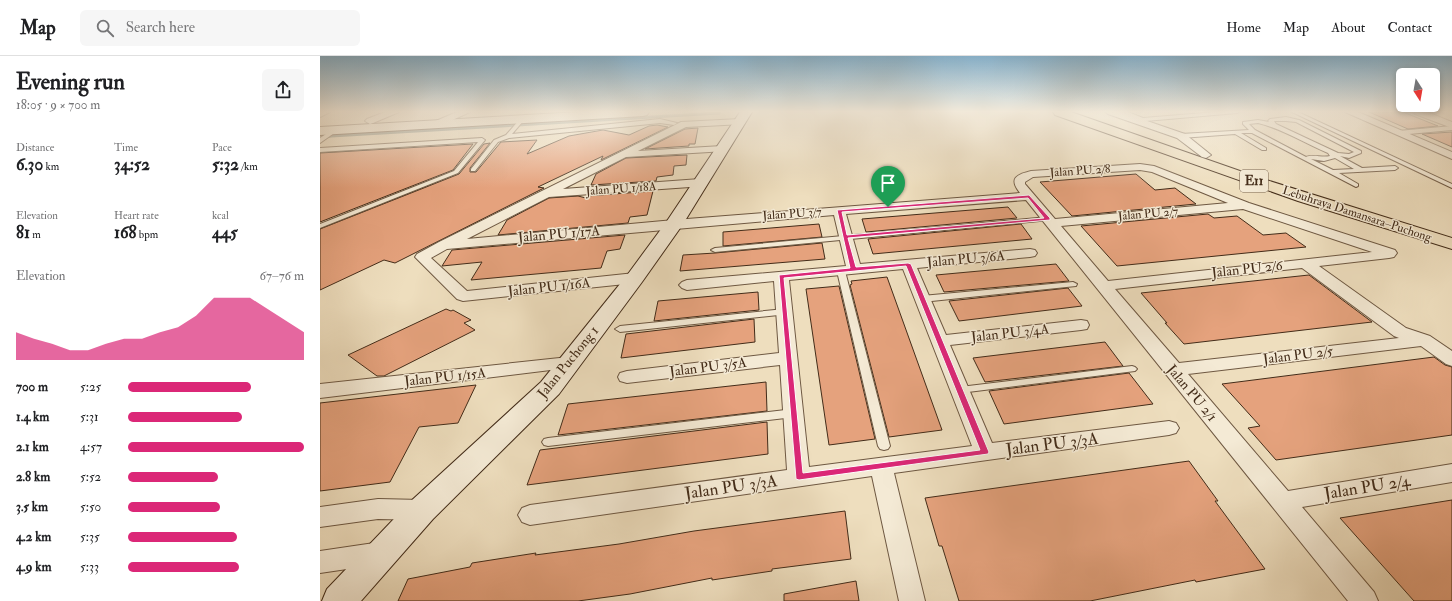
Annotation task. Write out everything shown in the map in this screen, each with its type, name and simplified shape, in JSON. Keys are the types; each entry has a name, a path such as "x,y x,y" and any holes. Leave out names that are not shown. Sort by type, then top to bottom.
{"highway":[{"path":"1126,137 1167,157 1214,175 1447,250"},
{"name":"Lebuhraya Damansara–Puchong","path":"1155,137 1340,200 1452,232"},
{"path":"1413,222 1452,229"}],"street":[{"path":"444,245 654,137"},
{"name":"Jalan Puchong 1","path":"339,601 422,510 550,388 635,278 674,224 730,137"},
{"path":"1183,137 1206,155"},
{"path":"1408,137 1452,156"},
{"path":"621,155 722,149"},
{"name":"Jalan PU 2/8","path":"1024,190 1019,180 1031,174 1140,167 1154,170 1245,206"},
{"name":"Jalan PU 1/18A","path":"542,195 700,183"},
{"name":"Jalan PU 3/7","path":"674,224 839,211 1024,190"},
{"name":"Jalan PU 2/1","path":"1024,190 1365,601"},
{"name":"Jalan PU 2/7","path":"1050,221 1245,206"},
{"name":"Jalan PU 2/6","path":"1103,286 1390,254 1245,206"},
{"path":"839,211 845,237 847,270"},
{"name":"Jalan PU 1/17A","path":"444,245 674,224"},
{"name":"Jalan PU 1/16A","path":"444,245 422,257 463,296 635,278"},
{"name":"Jalan PU 3/6A","path":"687,285 1030,253"},
{"path":"1305,263 1400,332 1424,340 1452,360"},
{"path":"908,264 985,452"},
{"path":"781,276 799,477"},
{"name":"Jalan PU 3/4A","path":"940,341 1081,325"},
{"name":"Jalan PU 2/5","path":"1173,370 1424,340"},
{"name":"Jalan PU 3/5A","path":"627,377 789,358"},
{"name":"Jalan PU 1/15A","path":"320,391 569,363"},
{"name":"Jalan PU 3/3A","path":"530,515 799,477 882,456 985,452 1169,428"},
{"path":"882,456 912,601"},
{"name":"Jalan PU 2/4","path":"1282,501 1452,473"},
{"path":"320,517 378,509 422,510"},
{"path":"320,562 384,552"}],"lane":[{"path":"474,170 496,141 503,137"},
{"path":"1244,137 1264,149"},
{"path":"1266,137 1356,185"},
{"path":"1298,137 1362,170"},
{"path":"1330,137 1359,152 1351,156 1331,154"},
{"path":"1348,137 1452,186"},
{"path":"320,150 482,140 456,172 320,226"},
{"path":"1300,155 1324,159 1334,157 1331,154"},
{"path":"1333,172 1395,168"},
{"path":"715,250 845,237 1050,221"},
{"path":"847,270 882,456"},
{"path":"922,299 1073,284"},
{"path":"620,329 785,312"},
{"path":"960,390 1132,369"},
{"path":"548,442 794,413"}],"building":[{"path":"566,137 647,137 601,160 603,156 538,187 544,188 395,263 384,260 320,290 320,229 459,174 484,144 490,143 470,168 470,172 476,172 501,142 537,140 527,154"},
{"path":"668,137 696,137 695,144 689,144 689,146 645,149"},
{"path":"1430,137 1452,137 1452,147"},
{"path":"473,144 453,170 320,222 320,153"},
{"path":"687,155 686,165 674,166 673,175 657,177 656,181 591,185 596,174 626,158"},
{"path":"1136,174 1155,190 1175,188 1196,204 1072,216 1040,182"},
{"path":"653,191 647,215 630,217 628,223 498,235 507,220 549,198 578,196 586,198 587,196"},
{"path":"1008,207 1017,218 866,232 862,219"},
{"path":"1208,214 1214,218 1237,216 1263,235 1286,233 1306,247 1117,266 1081,226"},
{"path":"819,224 822,237 723,246 723,232"},
{"path":"1021,224 1032,239 873,254 868,239"},
{"path":"625,235 620,249 607,251 601,268 471,280 482,262 442,266 452,250"},
{"path":"822,243 825,259 680,271 683,255"},
{"path":"1056,264 1069,281 944,292 936,275"},
{"path":"1309,275 1372,322 1184,344 1141,293"},
{"path":"887,277 942,430 889,437 850,285 852,284 851,281"},
{"path":"839,286 875,439 829,445 806,289"},
{"path":"1068,288 1082,306 959,321 949,301"},
{"path":"758,292 759,310 654,321 658,301"},
{"path":"446,309 451,311 453,310 471,320 464,323 475,330 384,376 377,376 348,355"},
{"path":"754,319 755,342 621,358 626,334"},
{"path":"1105,342 1123,366 985,382 973,358"},
{"path":"1434,357 1445,365 1452,367 1452,435 1276,460 1248,428 1260,426 1222,384"},
{"path":"1129,373 1153,404 1004,424 989,391"},
{"path":"766,382 767,411 558,435 568,404"},
{"path":"476,385 458,423 419,427 390,482 320,491 320,403"},
{"path":"767,422 768,454 527,485 540,450"},
{"path":"1189,461 1218,501 1215,501 1265,569 1196,582 1195,580 1090,601 959,601 942,546 939,546 925,498"},
{"path":"1452,500 1452,601 1414,601 1340,518"},
{"path":"845,511 851,559 772,569 772,571 712,580 712,578 630,594 578,601 398,601 408,579 470,567 472,563 536,553 535,555 619,544 694,531"},
{"path":"856,581 859,601 784,601 784,594"}],"route":[{"path":"888,207 839,211 845,237 854,269 781,276 799,477 985,452 908,264 854,269 845,237 1048,219 1029,196 888,207"}]}
